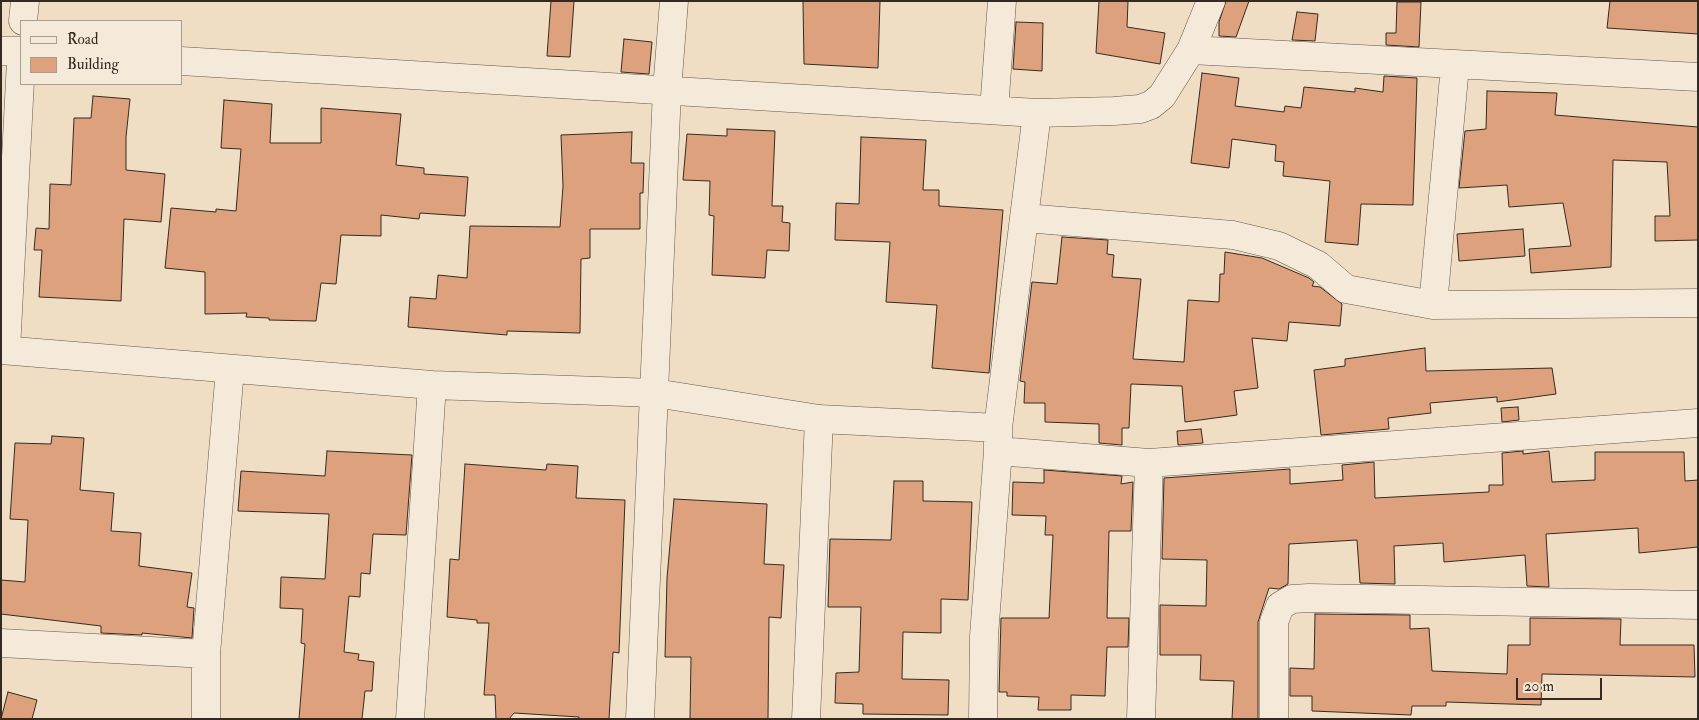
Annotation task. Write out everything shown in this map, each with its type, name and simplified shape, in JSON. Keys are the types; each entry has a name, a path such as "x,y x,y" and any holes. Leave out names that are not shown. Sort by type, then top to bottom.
{"street":[{"path":"23,20 24,1"},
{"path":"640,719 667,90 674,1"},
{"path":"994,110 1002,1"},
{"path":"182,61 1037,113 1123,110 1140,109 1151,105 1162,96 1191,50 1211,1"},
{"path":"1191,50 1455,66 1698,77"},
{"path":"1,51 20,51"},
{"path":"1433,305 1455,66"},
{"path":"20,78 4,350 432,384 655,393 819,419 998,439 1149,463 1698,423"},
{"path":"983,719 984,636 998,439 1037,113"},
{"path":"1025,218 1233,235 1279,246 1318,266 1346,289 1433,305 1698,303"},
{"path":"206,719 206,654 230,369"},
{"path":"410,719 432,384"},
{"path":"806,719 819,419"},
{"path":"1141,719 1149,463"},
{"path":"1274,719 1274,622 1280,606 1292,599 1698,605"},
{"path":"1,643 206,654"}],"building":[{"path":"551,1 574,1 570,57 547,56"},
{"path":"803,1 880,1 878,68 804,64"},
{"path":"1099,1 1128,1 1127,27 1165,33 1160,64 1096,53"},
{"path":"1226,1 1249,1 1236,37 1219,36 1219,22"},
{"path":"1610,1 1698,1 1698,34 1607,28"},
{"path":"1397,2 1421,2 1419,47 1386,45 1386,33 1396,33"},
{"path":"1297,12 1318,14 1315,41 1292,40"},
{"path":"1016,22 1043,23 1042,71 1013,69"},
{"path":"624,39 652,42 649,74 621,72"},
{"path":"1202,73 1239,78 1235,106 1284,112 1285,106 1301,108 1304,87 1355,92 1355,88 1383,92 1384,76 1417,78 1413,205 1361,204 1358,245 1325,242 1330,181 1283,176 1284,162 1275,161 1276,145 1232,139 1229,168 1191,163"},
{"path":"1487,91 1557,93 1555,115 1698,127 1698,240 1655,241 1655,216 1670,216 1667,162 1613,160 1611,267 1531,273 1529,249 1571,246 1563,203 1509,207 1507,185 1459,188 1465,131 1486,129"},
{"path":"93,96 130,99 126,137 126,170 165,174 161,222 124,219 121,301 39,297 42,250 34,250 36,228 49,229 50,184 71,185 74,118 91,118"},
{"path":"224,100 272,104 270,143 321,143 321,108 401,114 396,165 424,168 424,174 468,177 465,216 420,213 419,219 381,215 381,236 341,235 336,284 321,283 316,321 269,320 269,318 246,317 247,313 205,314 205,272 165,268 171,208 216,212 216,209 236,211 241,149 221,148"},
{"path":"727,129 775,131 772,206 783,206 782,222 790,223 789,251 767,250 765,278 712,275 714,216 709,215 710,181 683,180 687,134 727,136"},
{"path":"632,132 631,163 644,163 643,193 640,193 640,229 590,229 590,258 581,259 580,333 507,331 507,335 408,327 410,297 436,299 438,275 467,278 470,226 560,227 563,186 561,135"},
{"path":"861,137 926,140 923,190 939,190 939,206 1003,210 989,373 932,368 937,305 886,302 890,242 835,240 836,203 859,204"},
{"path":"1523,229 1525,256 1459,261 1457,234"},
{"path":"1062,237 1108,240 1107,254 1114,255 1112,277 1141,279 1133,359 1184,362 1188,300 1219,302 1220,274 1224,274 1225,252 1262,258 1309,278 1314,282 1312,286 1320,287 1342,304 1340,326 1289,322 1287,341 1252,338 1258,388 1234,391 1237,415 1185,422 1182,386 1131,384 1129,428 1122,428 1122,445 1099,443 1099,424 1045,422 1045,403 1024,403 1025,382 1020,381 1032,282 1057,284"},
{"path":"1425,348 1426,371 1552,368 1556,394 1497,402 1497,397 1430,403 1431,413 1388,418 1389,429 1321,435 1314,370 1345,366 1345,359"},
{"path":"1518,407 1519,420 1502,422 1501,408"},
{"path":"1201,429 1203,443 1178,445 1177,431"},
{"path":"52,436 84,438 80,490 114,493 111,531 141,533 139,566 192,573 187,607 194,608 192,638 142,633 142,635 101,633 101,626 1,614 1,580 25,582 28,520 10,519 15,443 51,444"},
{"path":"327,451 412,455 406,535 373,534 370,574 361,573 360,597 349,596 344,652 359,654 358,660 374,662 372,691 365,691 362,719 299,719 305,644 301,643 303,609 280,608 281,577 325,579 329,514 238,511 241,471 325,476"},
{"path":"1523,451 1523,454 1549,451 1552,482 1595,480 1595,452 1684,452 1685,481 1698,480 1698,547 1639,553 1638,528 1546,534 1549,587 1527,586 1525,555 1444,562 1443,543 1394,546 1395,584 1360,583 1357,540 1289,544 1288,584 1279,589 1269,588 1258,622 1258,719 1232,719 1234,681 1200,680 1201,655 1160,655 1160,605 1206,606 1207,560 1162,559 1164,478 1290,469 1290,484 1343,480 1342,465 1374,462 1375,498 1489,492 1489,485 1503,485 1502,453"},
{"path":"465,464 546,470 547,464 578,466 576,498 625,500 619,653 613,652 609,719 579,719 579,717 514,713 509,719 496,719 495,695 484,695 489,623 477,623 477,620 447,617 450,559 459,560"},
{"path":"1044,470 1122,476 1121,484 1133,482 1131,531 1109,531 1107,618 1129,618 1128,647 1107,647 1105,696 1071,695 1071,710 1038,710 1039,697 1007,696 1007,692 999,692 1001,618 1049,618 1053,535 1045,535 1046,516 1012,515 1013,482 1044,483"},
{"path":"894,481 923,481 923,501 972,502 968,600 941,599 941,633 903,632 902,679 949,680 948,715 863,714 863,704 835,703 836,673 859,672 861,607 828,607 830,539 891,540"},
{"path":"674,499 767,504 764,564 784,565 781,618 769,617 768,719 690,719 691,657 665,657 667,578"},
{"path":"1315,614 1410,615 1410,629 1429,628 1432,671 1507,674 1508,645 1530,645 1530,618 1621,619 1620,645 1694,645 1695,677 1542,674 1541,705 1446,702 1446,706 1412,706 1411,715 1312,711 1312,696 1290,696 1290,668 1314,669"},
{"path":"8,692 37,700 32,719 1,719"}]}
